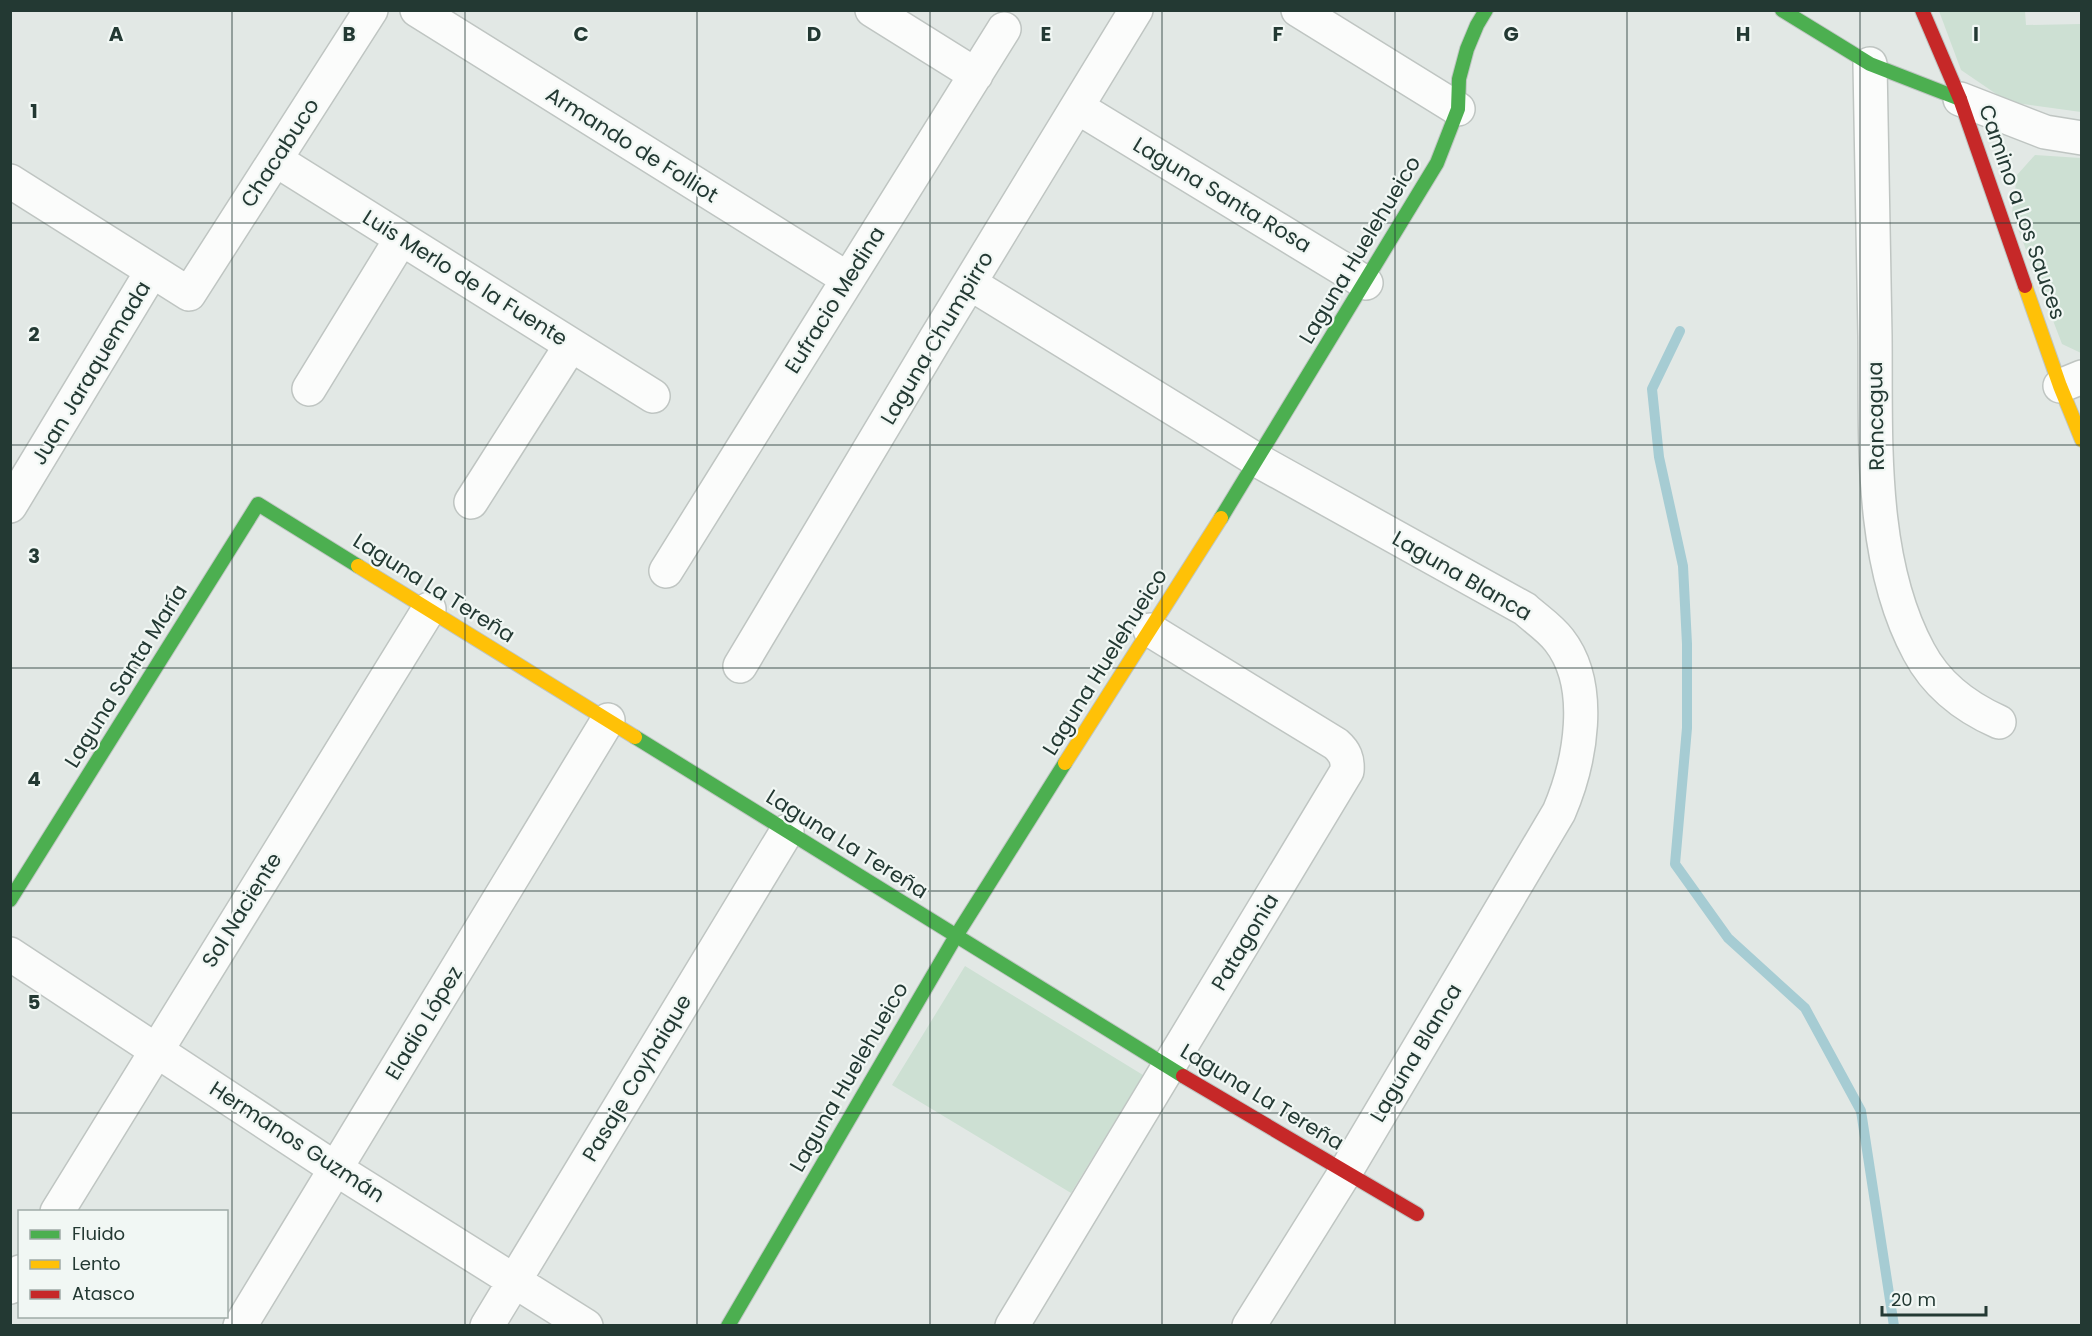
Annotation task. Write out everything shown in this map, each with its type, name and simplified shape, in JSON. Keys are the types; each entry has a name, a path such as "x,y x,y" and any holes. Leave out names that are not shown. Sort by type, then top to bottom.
{"street":[{"name":"Chacabuco","path":"152,271 189,294 371,10"},
{"name":"Armando de Folliot","path":"417,10 848,279"},
{"path":"872,10 976,75"},
{"name":"Laguna Chumpirro","path":"740,666 1136,10"},
{"path":"1298,10 1458,109"},
{"name":"Laguna Huelehueico","path":"728,1326 957,936 1257,460 1437,164 1458,109 1459,79 1467,49 1486,10"},
{"path":"1922,10 1960,99"},
{"path":"1786,13 1870,64 2045,132 2082,138"},
{"path":"1786,13 1813,13"},
{"name":"Eufracio Medina","path":"666,571 1004,29"},
{"name":"Rancagua","path":"1870,64 1877,486 1887,559 1901,612 1919,654 1935,677 1953,696 1975,711 1999,722"},
{"name":"Camino a Los Sauces","path":"1960,99 2071,381 2082,440"},
{"name":"Laguna Santa Rosa","path":"1077,107 1366,283"},
{"name":"Luis Merlo de la Fuente","path":"276,160 653,396"},
{"path":"10,181 152,271"},
{"path":"309,389 401,238"},
{"name":"Juan Jaraquemada","path":"10,506 152,271"},
{"name":"Laguna Blanca","path":"971,284 1257,460 1525,609 1559,640 1573,668 1580,701 1581,723 1575,769 1559,812 1346,1171 1249,1326"},
{"path":"471,502 571,345"},
{"name":"Laguna La Tereña","path":"258,504 1168,1066 1418,1214"},
{"name":"Laguna Santa María","path":"10,900 258,504"},
{"name":"Sol Naciente","path":"58,1210 429,609"},
{"name":"Patagonia","path":"1011,1326 1347,771 1348,761 1344,751 1336,744 1150,630"},
{"name":"Eladio López","path":"240,1326 608,720"},
{"name":"Pasaje Coyhaique","path":"488,1326 787,831"},
{"name":"Hermanos Guzmán","path":"10,954 336,1169 586,1326"}],"green space":[{"path":"1939,11 2025,11 2026,25 2081,24 2081,112 2008,102 1961,70"},
{"path":"2035,155 2081,158 2081,353 2062,344 2012,213 2017,175"},
{"path":"965,966 1143,1075 1071,1193 892,1085"}],"waterway":[{"path":"1680,331 1652,389 1659,457 1683,566 1687,644 1687,728 1675,864 1728,938 1805,1008 1861,1111 1894,1326"}],"traffic: fast":[{"path":"1221,518 1437,163 1458,109 1459,79 1467,49 1486,10"},
{"path":"1782,10 1870,64 1960,99"},
{"path":"10,900 258,504 358,566"},
{"path":"635,737 1183,1076"},
{"path":"728,1326 956,936 1065,763"}],"traffic: slow":[{"path":"2025,286 2060,386 2082,440"},
{"path":"1065,763 1221,518"},
{"path":"358,566 635,737"}],"traffic: jam":[{"path":"1922,10 1960,99 2025,286"},
{"path":"1183,1076 1417,1214"}]}
